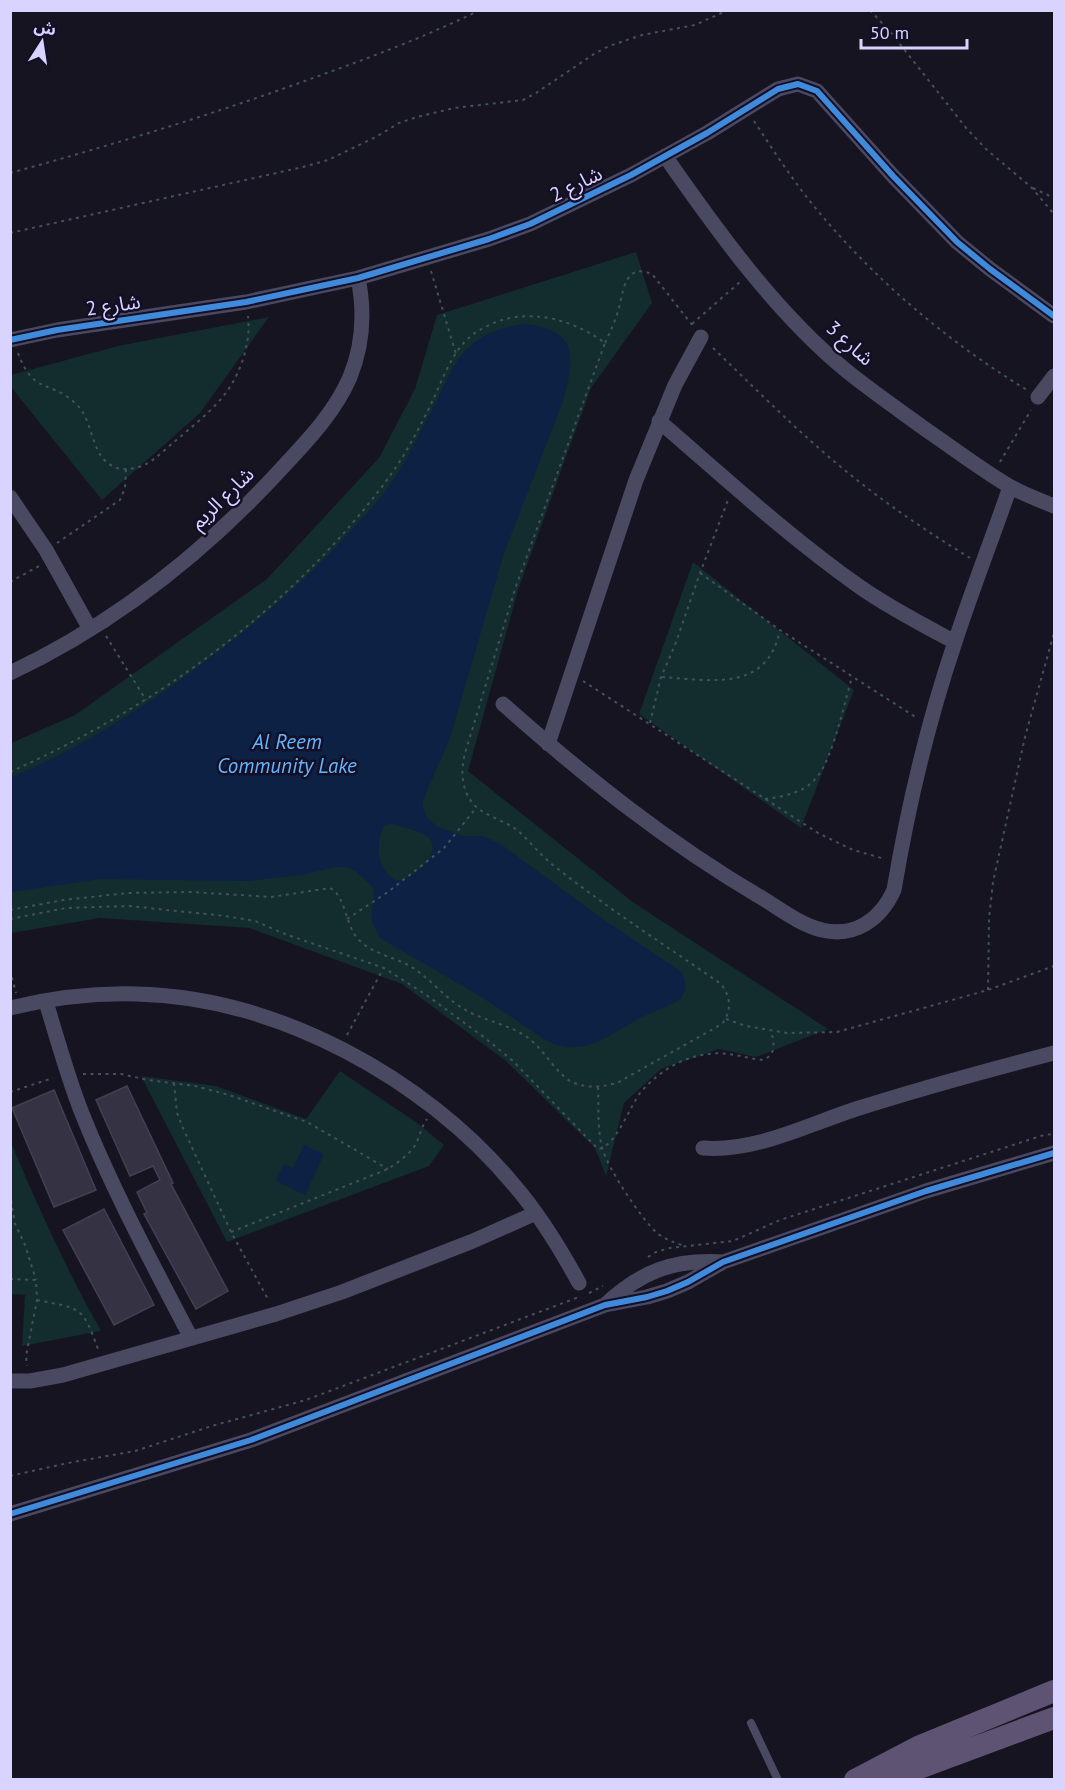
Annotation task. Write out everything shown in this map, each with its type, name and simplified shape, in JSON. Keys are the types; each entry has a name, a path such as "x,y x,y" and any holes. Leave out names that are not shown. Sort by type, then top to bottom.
{"main road":[{"path":"855,1779 928,1743 1054,1691"},
{"path":"887,1779 1054,1718"}],"street":[{"name":"شارع 2","path":"12,340 57,330 246,302 358,278 427,258 530,224 665,156 788,85 798,84 817,91 892,176 957,242 1054,316"},
{"name":"شارع 3","path":"665,156 710,220 751,272 805,331 847,371 1010,487 1054,506"},
{"name":"شارع الريم","path":"10,673 58,649 94,627 167,577 261,492 322,423 340,396 357,356 363,314 358,278"},
{"path":"548,744 623,515 659,421 701,337"},
{"path":"1038,398 1054,376"},
{"path":"659,421 791,535 854,583 955,642"},
{"path":"503,704 623,805 698,858 807,925 836,932 852,930 878,916 888,904 894,890 913,794 930,727 955,642 1010,487"},
{"path":"10,497 94,627"},
{"path":"14,1007 107,994 138,994 199,1002 259,1016 340,1048 407,1088 435,1108 490,1158 536,1213 557,1243 579,1283"},
{"path":"46,1002 68,1074 113,1184 191,1338"},
{"path":"703,1148 730,1148 757,1143 878,1102 1054,1053"},
{"path":"10,1514 251,1440 605,1305 667,1291 723,1262 926,1191 1054,1153"},
{"path":"10,1381 30,1381 63,1375 276,1314 408,1268 536,1213"},
{"path":"605,1305 623,1287 659,1269 680,1263 723,1262"}],"lane":[{"path":"752,1723 778,1779"}],"path":[{"path":"10,173 149,133 265,95 442,29 480,10"},
{"path":"10,233 303,167 336,156 399,123 417,117 454,108 523,100 609,46 642,35 695,25 728,10"},
{"path":"870,10 892,34 967,129 987,150 1031,187 1054,214"},
{"path":"745,108 785,168 822,216 862,260 905,301 951,339 1038,398 992,475"},
{"path":"1031,187 1054,198"},
{"path":"427,258 456,354"},
{"path":"10,910 63,900 128,893 192,892 271,897 325,888 334,890 338,894 346,919 357,939 366,946 409,965 440,993 465,1010 513,1029 526,1037 549,1057 563,1076 579,1084 598,1087 617,1083 713,1030 726,1019 729,1001 727,992 721,984 552,864 517,831 476,808 463,782 465,753 516,586 616,316 626,280 637,272 645,271 652,274 701,337 818,448 905,516 983,566"},
{"path":"692,325 751,272"},
{"path":"12,340 26,371 44,387 74,401 89,422 92,439 100,454 111,465 126,469 143,466 151,461 209,413 229,389 237,375 247,345 249,330 246,302"},
{"path":"10,772 103,726 181,678 243,629 305,574 384,484 407,451 456,354 469,337 507,319 528,316 549,317 569,322 588,330 605,342"},
{"path":"10,582 45,562 39,554 115,505 125,488 126,469"},
{"path":"650,723 661,677 734,486"},
{"path":"700,573 780,630 930,727"},
{"path":"94,627 146,700"},
{"path":"661,677 724,681 741,678 756,670 769,657 780,630"},
{"path":"987,990 989,919 993,882 1025,737 1054,633"},
{"path":"571,673 835,842 872,856 899,862"},
{"path":"765,799 797,792 821,773 829,760 852,677"},
{"path":"346,919 406,878 444,848 476,808"},
{"path":"10,919 66,908 129,906 225,916 255,921 285,934 384,968 425,994 485,1038 513,1062 598,1149 602,1149"},
{"path":"726,1019 771,1031 804,1034 837,1032 987,990 1054,966"},
{"path":"340,1048 384,968"},
{"path":"10,970 14,1007"},
{"path":"602,1149 611,1141 640,1093 653,1079 670,1067 708,1054 728,1053 763,1060 773,1053 771,1031"},
{"path":"10,1092 68,1074 121,1074 211,1089 307,1122 388,1169"},
{"path":"174,1083 174,1096 180,1120 231,1232 276,1314"},
{"path":"598,1087 602,1149 608,1164 648,1224 664,1238 689,1247"},
{"path":"231,1232 388,1169 402,1160 416,1145 423,1125 435,1108"},
{"path":"643,1260 656,1252 670,1248 733,1241 792,1216 1054,1134"},
{"path":"10,1193 15,1224 25,1245 36,1280 37,1300 26,1356 30,1381"},
{"path":"10,1279 36,1280"},
{"path":"10,1476 68,1462 135,1451 215,1425 306,1400 575,1299 608,1283"},
{"path":"37,1300 75,1308 86,1318 104,1363"}],"green space":[{"name":"Al Reem Community Lake","path":"636,252 652,303 591,388 518,590 468,771 634,903 828,1029 756,1057 719,1049 661,1069 624,1103 606,1176 595,1148 506,1061 402,984 249,928 100,918 11,933 11,743 75,715 267,579 379,458 415,389 437,315"},
{"path":"269,317 200,413 102,500 11,387 11,375 118,346"},
{"path":"693,562 854,690 801,828 639,714"},
{"path":"340,1071 416,1122 444,1145 429,1166 227,1242 141,1076 216,1086 306,1119"},
{"path":"10,1140 52,1237 101,1331 22,1346 25,1295 11,1294"}],"water":[{"name":"Al Reem Community Lake","path":"526,324 544,328 556,333 564,340 569,349 570,359 567,385 563,401 504,553 449,741 428,788 423,808 428,819 438,827 464,836 483,836 502,845 600,917 680,971 685,985 681,999 595,1043 572,1047 560,1046 547,1041 480,996 380,938 371,920 374,892 372,886 355,871 346,867 248,881 101,879 11,892 11,777 72,748 150,701 218,652 289,593 333,550 387,489 408,456 463,353 488,334","holes":["391,823 428,837 433,850 419,870 398,881 385,871 379,857 381,834 384,826"]},
{"path":"304,1145 324,1154 305,1195 276,1181 284,1164 293,1168"}],"building":[{"path":"127,1086 173,1183 171,1184 228,1291 196,1309 144,1214 147,1213 137,1192 160,1180 153,1166 130,1176 96,1100"},
{"path":"54,1090 96,1190 54,1207 12,1108"},
{"path":"104,1209 154,1305 114,1325 63,1230"}],"cycle path":[{"path":"10,340 57,330 246,302 358,278 489,239 530,224 631,175 707,133 778,89 798,84 817,91 893,176 957,242 1054,316"},
{"path":"10,1514 251,1440 605,1305 667,1291 723,1262 926,1191 1054,1153"}]}
